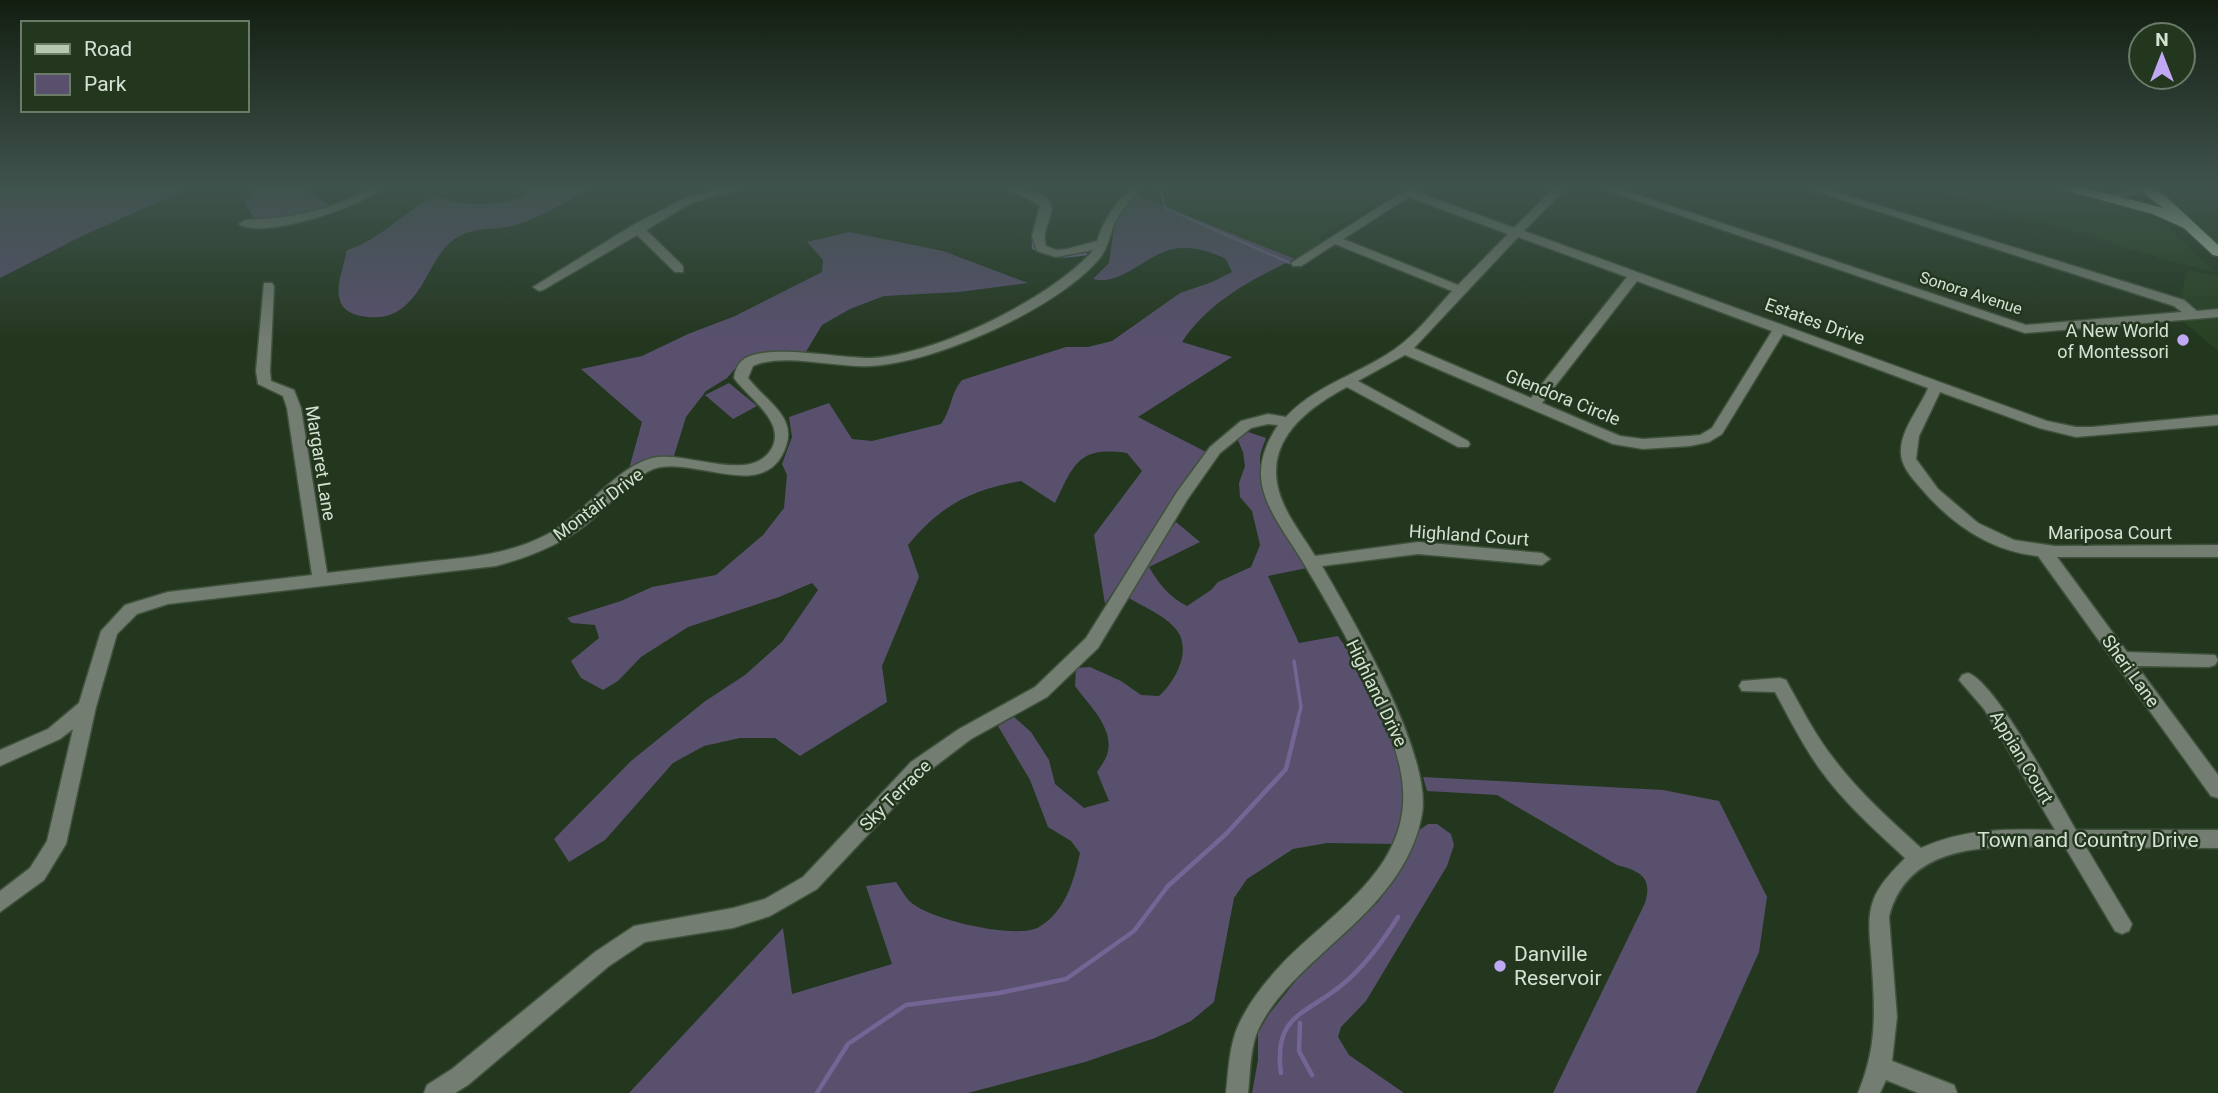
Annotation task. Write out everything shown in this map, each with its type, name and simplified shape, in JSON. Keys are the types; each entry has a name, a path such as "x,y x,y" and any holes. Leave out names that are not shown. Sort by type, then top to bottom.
{"main road":[{"path":"2187,238 2218,267"},
{"path":"2202,238 2218,253"}],"street":[{"path":"538,288 620,238"},
{"path":"647,238 679,269"},
{"path":"1040,238 1038,244 1046,251 1062,254 1103,243 1104,238"},
{"path":"1287,422 1315,399 1404,349 1511,238"},
{"name":"Estates Drive","path":"1530,238 1781,327 2044,425 2076,432 2218,420"},
{"name":"Sonora Avenue","path":"1755,238 2025,329 2218,313"},
{"path":"1971,238 2179,303 2194,315"},
{"path":"1297,262 1333,239 1460,290"},
{"name":"Montair Drive","path":"0,903 37,874 56,844 87,707 109,631 131,609 168,597 496,559 519,554 543,544 577,524 637,472 654,463 683,460 729,470 756,469 773,456 781,445 782,435 777,419 741,378 743,368 750,361 771,356 856,365 914,355 1023,308 1059,288 1096,256 1103,243"},
{"path":"1532,406 1634,276"},
{"name":"Margaret Lane","path":"268,286 263,371 265,384 289,393 294,408 320,578"},
{"name":"Glendora Circle","path":"1404,349 1618,441 1643,444 1704,439 1717,431 1781,327"},
{"path":"1346,381 1463,444"},
{"name":"Mariposa Court","path":"1936,384 1909,445 1911,464 1945,506 1970,526 2015,547 2044,552 2218,551"},
{"name":"Sky Terrace","path":"435,1093 460,1077 602,959 641,933 733,918 770,907 810,883 918,768 965,734 1041,692 1093,643 1182,496 1215,450 1246,424 1268,419 1287,422"},
{"name":"Highland Drive","path":"1237,1093 1247,1029 1264,998 1290,969 1368,900 1387,874 1407,837 1414,810 1412,777 1403,744 1311,562 1276,507 1268,466 1273,445 1287,422"},
{"name":"Highland Court","path":"1311,562 1418,548 1542,559"},
{"name":"Sheri Lane","path":"2044,552 2218,790"},
{"path":"2123,659 2209,660"},
{"name":"Appian Court","path":"1968,680 1990,704 2122,924"},
{"path":"1748,687 1780,685 1815,747 1838,778 1877,821 1919,858"},
{"path":"0,758 54,734 87,707"},
{"name":"Town and Country Drive","path":"1869,1093 1880,1067 1886,1017 1880,918 1883,901 1894,883 1919,858 1965,841 2071,837 2218,839"},
{"path":"1880,1067 1946,1093"}],"shaded area":[{"path":"1243,238 1320,238 1324,243 1295,259"},
{"path":"2094,238 2178,238 2215,272"},
{"path":"2187,270 2218,276 2218,311 2202,312 2181,296"},
{"path":"2218,317 2218,351 2180,319"}],"green space":[{"path":"0,238 78,238 0,278"},
{"path":"457,238 441,252 421,286 404,307 381,317 365,317 350,312 343,306 339,289 347,250 371,239"},
{"path":"824,238 879,238 943,251 1028,283 959,292 884,296 850,309 822,325 804,355 771,351 752,355 739,364 727,378 706,391 686,417 674,456 650,458 629,469 642,422 581,369 642,356 735,316 822,272 823,260 807,242"},
{"path":"1112,238 1243,238 1295,259 1263,274 1218,303 1182,342 1232,357 1138,417 1206,452 1105,604 1094,535 1142,471 1127,453 1098,452 1088,455 1073,468 1055,503 1021,481 987,489 958,501 933,519 908,545 919,577 882,666 887,702 800,756 775,738 740,738 704,746 673,763 605,840 569,862 554,839 631,761 704,702 745,675 782,642 818,590 812,583 779,597 688,627 641,657 618,681 603,690 581,678 571,661 599,638 595,625 572,623 567,618 621,601 652,587 716,575 763,535 784,508 787,475 782,464 792,437 789,417 829,403 852,439 872,441 941,424 962,380 1066,347 1088,347 1112,341 1180,293 1232,272 1226,259 1201,250 1180,248 1163,252 1113,278 1093,279 1109,263"},
{"path":"729,383 757,406 733,419 705,395"},
{"path":"1245,431 1266,438 1260,459 1264,488 1276,516 1307,568 1268,576 1299,643 1338,636 1375,695 1394,738 1404,783 1403,811 1397,844 1327,843 1293,849 1247,879 1234,898 1214,1002 1191,1021 1155,1038 1085,1062 968,1093 629,1093 783,928 792,994 892,964 866,886 896,882 910,902 923,910 956,922 995,930 1028,930 1039,927 1056,913 1071,885 1080,853 1071,841 1048,827 1030,780 998,726 1014,717 1031,732 1049,760 1055,784 1084,808 1109,801 1097,772 1107,754 1107,733 1098,716 1075,686 1076,668 1090,667 1121,681 1141,695 1159,696 1171,682 1183,654 1180,635 1164,618 1127,597 1153,549 1176,522 1200,542 1149,567 1165,590 1187,606 1218,582 1251,567 1260,545 1252,511 1240,497 1239,483 1245,466 1237,438"},
{"path":"1423,777 1663,790 1719,801 1767,897 1759,952 1696,1093 1553,1093 1645,903 1646,881 1638,873 1617,865 1497,795 1427,791"},
{"path":"1428,824 1437,824 1451,834 1454,845 1447,866 1366,1001 1341,1027 1338,1037 1349,1055 1404,1093 1252,1093 1258,1060 1258,1033 1269,1014 1298,978 1379,901 1410,852 1415,833"}],"waterway":[{"path":"1033,238 1033,248 1052,256 1086,254"},
{"path":"1233,238 1290,263"},
{"path":"1294,661 1301,707 1297,722"},
{"path":"817,1093 848,1044 906,1005 999,993 1066,979 1134,931 1168,886 1226,834 1286,769 1298,720"},
{"path":"1281,1073 1280,1054 1287,1027 1359,969 1398,917"},
{"path":"1300,1023 1299,1051 1312,1075"}],"place":[{"name":"A New World of Montessori","path":"2183,340"},
{"name":"Danville Reservoir","path":"1500,966"}]}
